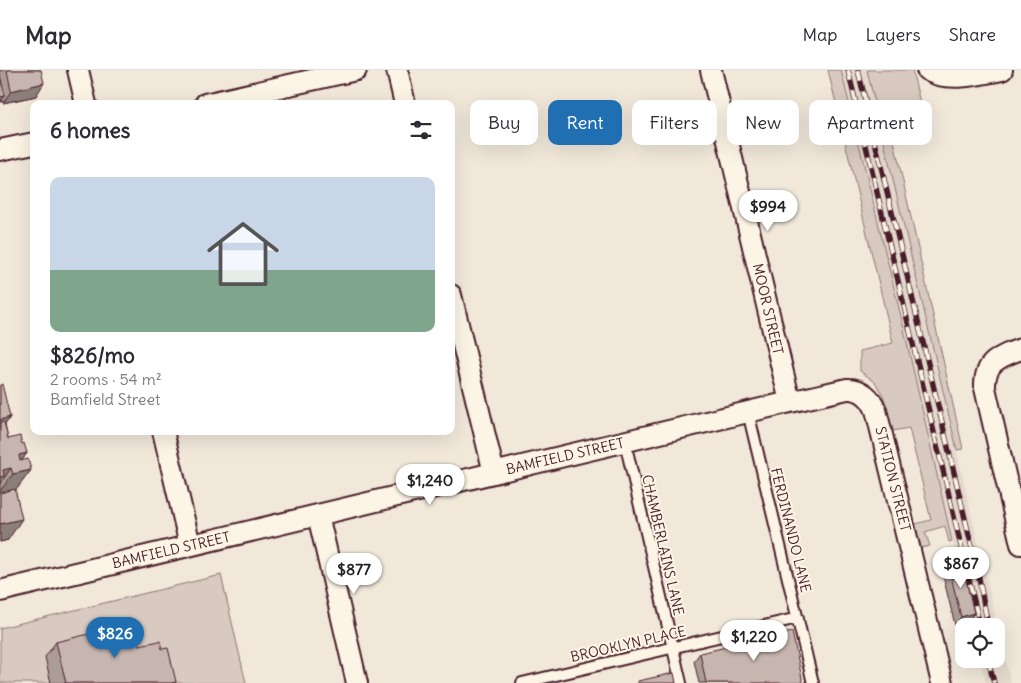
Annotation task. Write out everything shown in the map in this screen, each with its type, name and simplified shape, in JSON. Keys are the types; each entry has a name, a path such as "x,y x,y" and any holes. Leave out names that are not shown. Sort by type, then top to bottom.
{"street":[{"path":"78,70 85,100"},
{"path":"223,100 356,70"},
{"path":"397,70 404,100"},
{"name":"MOOR STREET","path":"711,70 790,402"},
{"path":"927,70 933,74 970,76 1002,70"},
{"path":"0,150 30,144"},
{"path":"455,312 494,473"},
{"path":"1021,349 997,360 988,368 985,374 985,388 1021,544"},
{"name":"BAMFIELD STREET","path":"0,591 790,402 852,389 857,389 866,395"},
{"name":"STATION STREET","path":"866,395 876,410 942,683"},
{"path":"164,435 190,545"},
{"path":"318,515 357,683"}],"lane":[{"name":"FERDINANDO LANE","path":"748,412 813,683"},
{"name":"CHAMBERLAINS LANE","path":"625,442 681,683"},
{"name":"BROOKLYN PLACE","path":"522,683 798,618"}],"shaded area":[{"path":"828,70 841,70 848,100 835,100"},
{"path":"841,70 867,70 874,100 848,100"},
{"path":"867,70 912,70 919,100 874,100"},
{"path":"846,145 859,145 903,325 952,541 949,542 945,526 925,532 930,546 921,548 915,524 931,520 909,428 893,431 883,395 875,382 860,371 860,351 893,343"},
{"path":"859,145 885,145 996,618 971,618"},
{"path":"885,145 895,145 963,449 957,450"},
{"path":"221,575 246,683 0,683 0,628"},
{"path":"1005,657 1011,683 986,683 982,668 1005,668"}],"building":[{"path":"7,70 41,70 44,83 11,91"},
{"path":"0,75 5,96 0,97"},
{"path":"2,384 10,417 0,420 0,385"},
{"path":"4,422 8,439 20,436 22,444 24,443 27,453 19,455 20,461 28,459 31,470 13,474 11,468 3,470 4,476 0,477 0,423"},
{"path":"15,489 22,519 0,524 0,493"},
{"path":"961,560 974,613 961,617 948,564"},
{"path":"134,623 141,637 139,645 160,641 162,649 168,648 176,682 66,683 56,642"},
{"path":"792,632 803,683 706,683 700,653"},
{"path":"674,673 676,683 638,683 638,681"}],"railway":[{"path":"848,70 978,618"},
{"path":"858,70 978,573 986,618"},
{"path":"990,668 994,683"}]}
